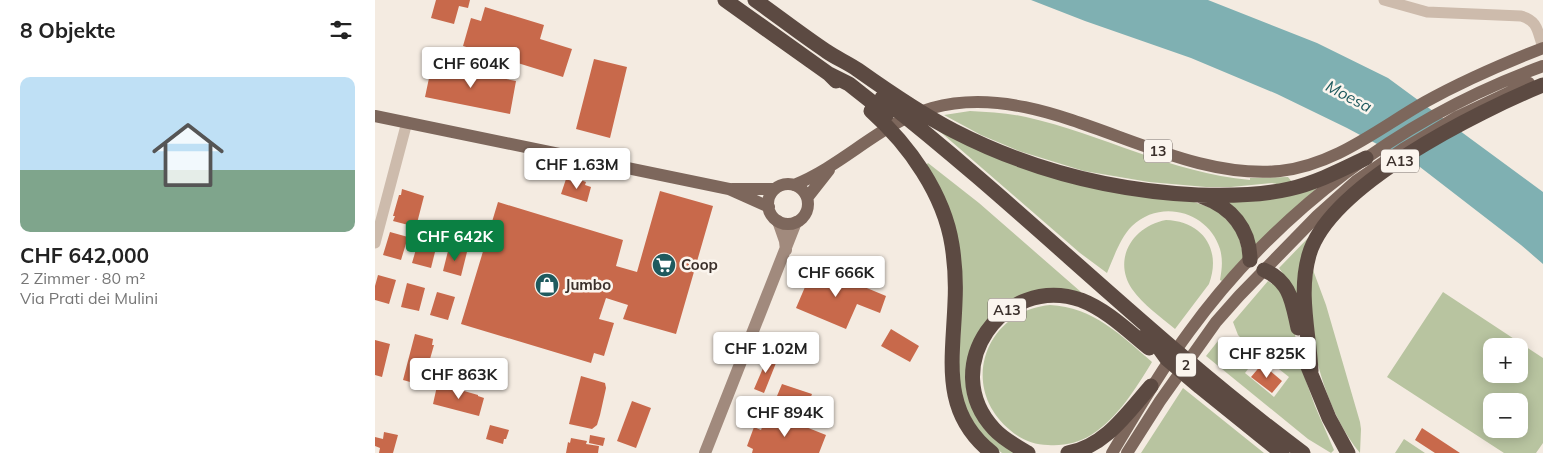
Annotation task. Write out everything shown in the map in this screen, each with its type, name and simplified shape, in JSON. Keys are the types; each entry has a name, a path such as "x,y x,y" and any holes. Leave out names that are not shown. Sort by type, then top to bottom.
{"highway":[{"name":"A13","path":"725,0 829,74 872,95 934,120 990,148 1051,171 1118,187 1219,196 1260,194 1294,188 1329,176 1366,158"},
{"name":"A13","path":"755,0 826,51 907,131 976,174 1162,350 1303,453"},
{"name":"A13","path":"1311,372 1304,308 1305,275 1309,254 1315,238 1326,222 1337,209 1363,187 1409,155 1483,112 1507,91 1543,85"},
{"name":"A13","path":"907,131 909,152 928,181 938,202 952,244 955,277 952,370 954,394 959,413 969,430 992,453"},
{"name":"A13","path":"1192,194 1213,201 1233,215 1245,233 1254,266 1274,274 1281,280 1289,293 1304,358 1329,418 1348,453"},
{"name":"A13","path":"1028,452 1001,436 988,422 977,400 973,380 975,358 982,338 993,322 1008,309 1025,300 1043,296 1052,295 1072,298 1100,309 1128,330 1162,350"},
{"name":"A13","path":"1204,382 1282,453"},
{"path":"1068,453 1087,447 1105,436 1151,386"}],"main road":[{"name":"13","path":"794,185 833,165 865,141 909,116 933,108 970,103 1001,104 1035,110 1071,120 1180,158 1235,170 1277,171 1298,168 1327,159 1357,144 1426,102 1484,72 1543,47"},
{"name":"2","path":"1112,453 1151,386 1195,324 1236,275 1254,266 1317,216 1356,181 1403,149 1457,117 1507,91 1543,66"},
{"name":"2","path":"1127,453 1160,401 1239,296 1254,266 1309,203 1366,158 1443,110 1543,78"},
{"path":"375,116 729,189 775,189"},
{"name":"13","path":"807,198 833,165"},
{"path":"781,185 794,185 800,188 807,198 807,209 801,219 787,224 779,221 772,215 769,200 775,189 781,185"},
{"path":"729,189 769,207"}],"street":[{"path":"1384,0 1427,12 1530,18 1536,26 1543,47"},
{"path":"375,243 407,122"},
{"path":"779,221 786,250"},
{"path":"705,453 796,222"}],"green space":[{"path":"970,111 1026,117 1054,124 1192,170 1250,180 1250,178 1288,177 1292,182 1281,185 1272,183 1231,187 1206,187 1149,182 1084,171 1019,151 981,135 944,115"},
{"path":"937,129 1173,199 1194,202 1217,210 1237,231 1244,257 1222,281 1220,280 1222,257 1214,236 1206,226 1195,218 1183,213 1170,211 1144,217 1132,226 1124,236 1107,273 1080,253"},
{"path":"928,163 979,203 1081,292 1080,295 1003,307 969,384 1019,453 1002,453 986,440 969,418 961,397 959,366 962,292 926,165"},
{"path":"1317,188 1254,246 1225,201"},
{"path":"1166,220 1179,222 1199,231 1211,249 1213,259 1209,284 1175,329 1136,295 1126,278 1124,266 1125,256 1135,237 1154,223"},
{"path":"1308,238 1310,239 1299,301 1293,288 1279,268"},
{"path":"1313,270 1326,305 1360,422 1360,453 1349,438 1331,404 1318,365 1309,308"},
{"path":"1268,281 1272,284 1274,281 1286,297 1306,381 1334,450 1331,453 1308,439 1206,356 1218,341 1236,344 1255,360 1245,373 1274,397 1289,377 1245,342 1238,335 1233,322"},
{"path":"1443,292 1513,338 1483,338 1483,383 1528,383 1528,348 1543,358 1543,443 1536,453 1504,453 1387,377"},
{"path":"1050,305 1080,311 1106,324 1152,362 1126,402 1110,420 1086,438 1060,445 1032,443 1010,430 994,413 985,393 983,373 986,354 995,336 1009,321 1027,310"},
{"path":"1183,388 1264,453 1141,453"},
{"path":"1404,439 1425,453 1395,453"}],"water":[{"name":"Moesa","path":"1031,0 1208,0 1317,43 1388,78 1543,192 1543,264 1420,167 1347,128 1277,94 1191,58"}],"building":[{"path":"436,0 470,0 468,8 459,6 454,24 431,18"},
{"path":"485,7 544,25 540,39 572,49 563,77 463,46 471,18 481,21"},
{"path":"594,59 627,67 610,138 576,129"},
{"path":"432,64 516,81 510,114 425,97"},
{"path":"575,178 586,182 585,185 591,187 587,202 561,194 566,179 574,182"},
{"path":"402,189 424,196 416,227 393,221"},
{"path":"660,191 713,206 676,334 623,319 628,305 606,298 599,319 614,323 604,356 594,353 591,363 461,324 498,202 623,240 616,266 637,272"},
{"path":"390,232 408,237 401,260 383,255"},
{"path":"419,239 437,244 431,268 412,263"},
{"path":"449,247 467,252 461,276 443,271"},
{"path":"814,266 886,296 880,313 857,304 846,329 796,308"},
{"path":"378,275 396,280 389,304 375,300 375,286"},
{"path":"407,283 425,288 419,311 401,307"},
{"path":"437,292 455,297 448,320 430,315"},
{"path":"891,329 919,346 910,362 881,346"},
{"path":"415,334 433,339 432,345 434,345 421,385 403,380"},
{"path":"375,340 390,344 382,377 375,375"},
{"path":"769,354 778,358 764,393 754,389"},
{"path":"1262,364 1282,381 1272,393 1251,377"},
{"path":"581,376 605,383 606,388 600,415 597,425 592,429 569,424"},
{"path":"782,384 812,394 806,410 779,399 777,396"},
{"path":"437,386 450,389 450,387 484,398 479,416 433,404"},
{"path":"632,401 651,408 636,448 617,441"},
{"path":"768,412 826,435 819,453 752,453 753,449 747,446 754,427 761,430"},
{"path":"490,425 509,430 503,444 486,439"},
{"path":"1422,428 1460,453 1435,453 1415,440"},
{"path":"384,432 398,435 393,453 379,453 380,448 375,446 375,437 383,439"},
{"path":"590,435 605,438 603,446 589,443"},
{"path":"571,438 587,441 586,444 599,446 598,453 566,453 568,442 570,443"}],"place":[{"name":"Coop","path":"664,265"},
{"name":"Jumbo","path":"547,285"}]}
